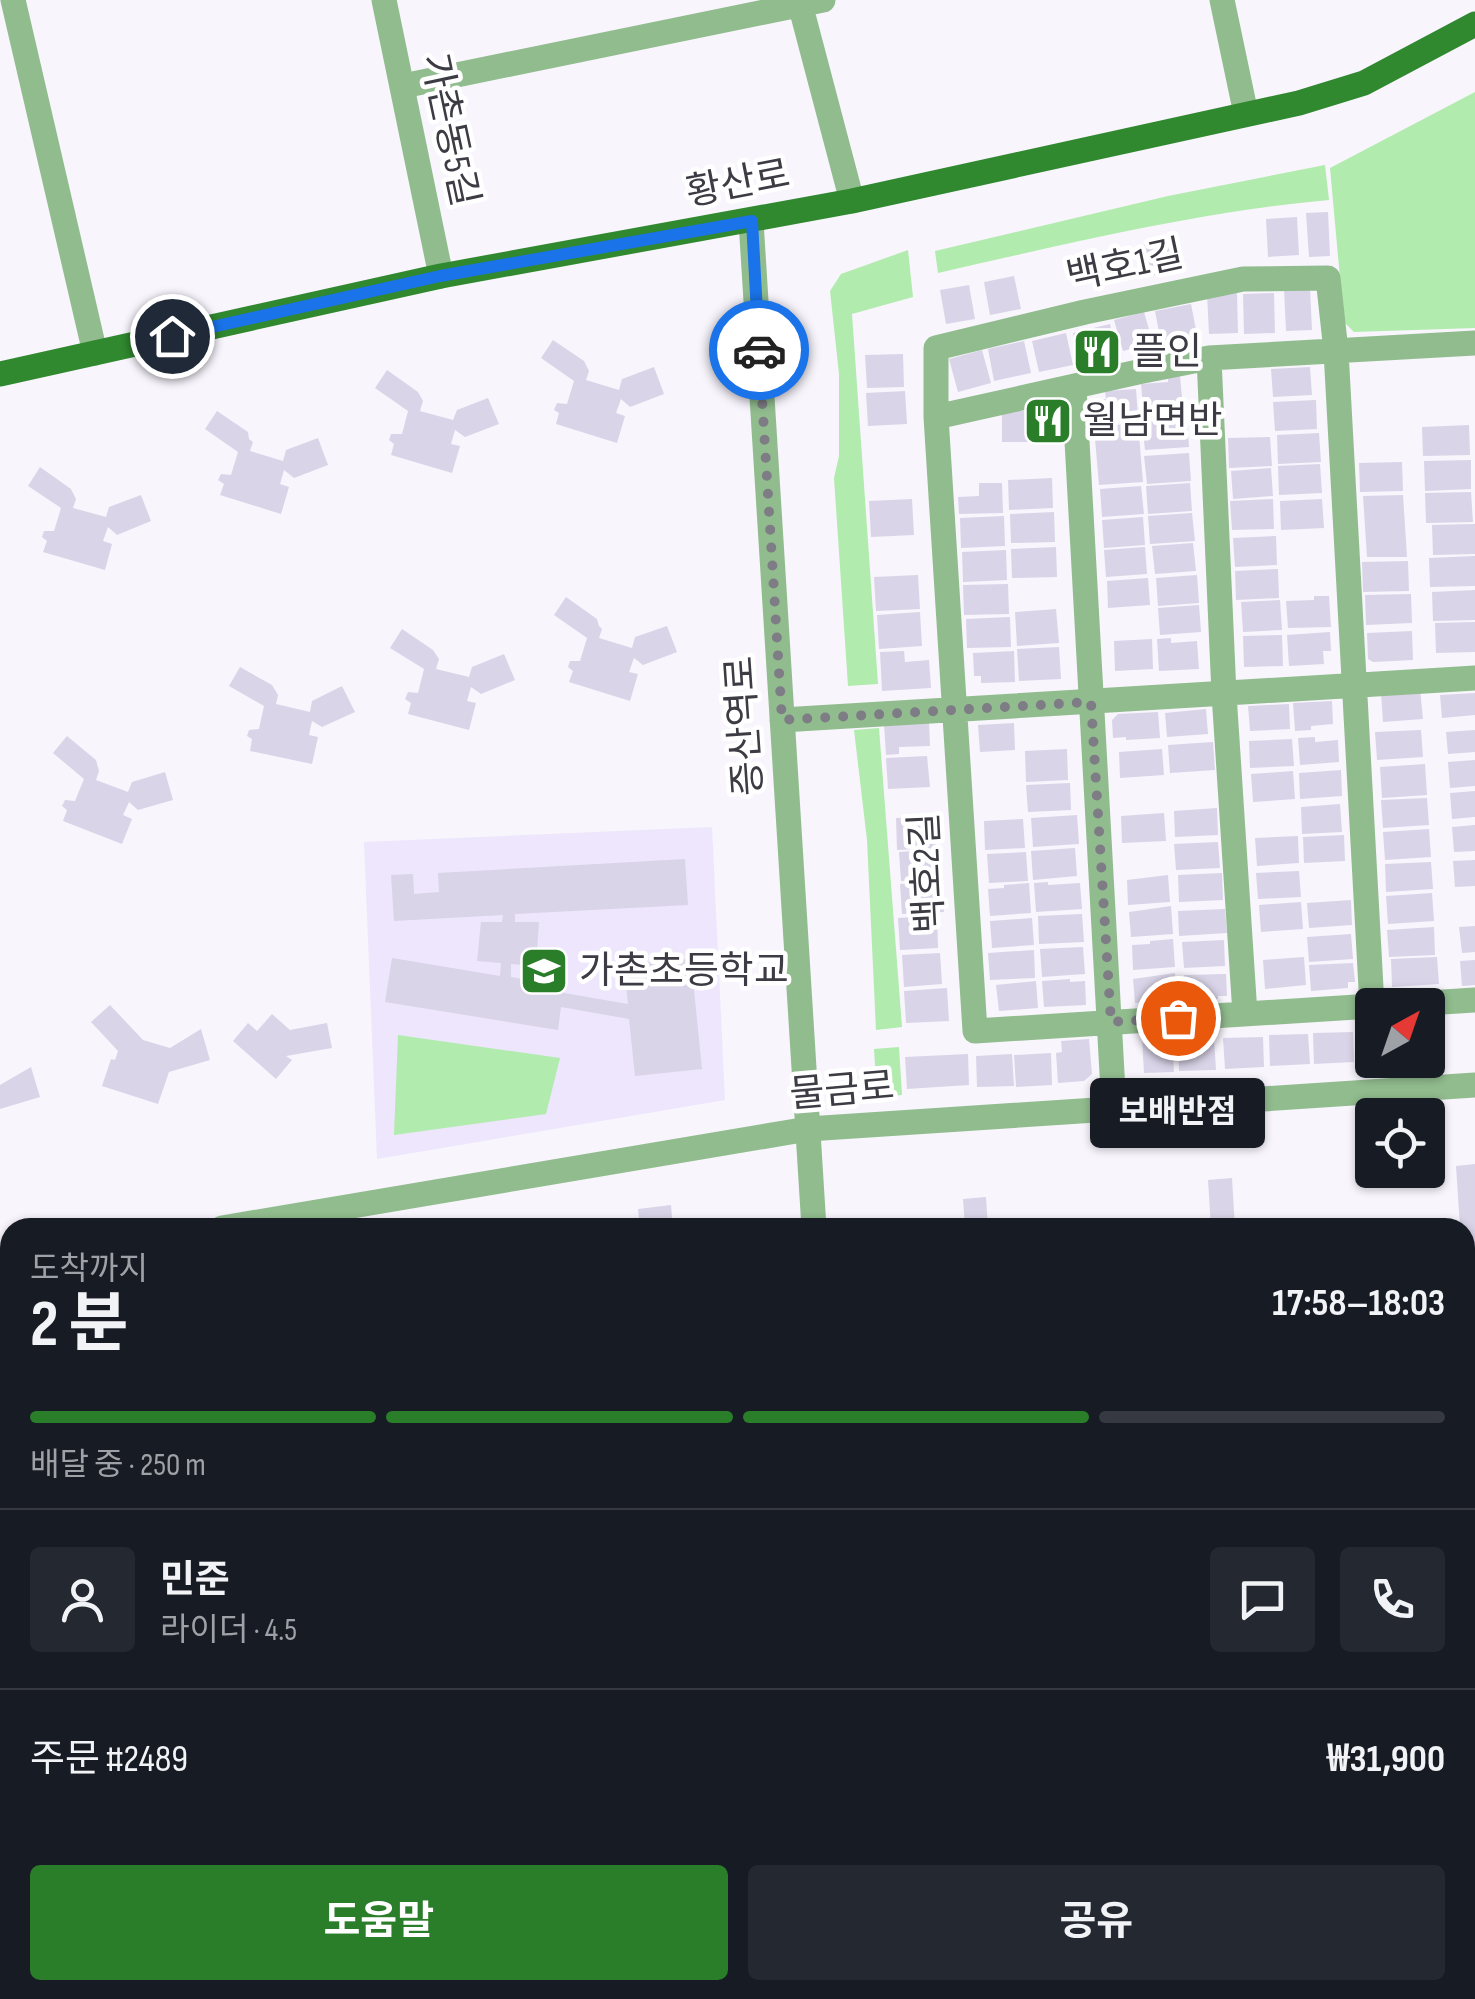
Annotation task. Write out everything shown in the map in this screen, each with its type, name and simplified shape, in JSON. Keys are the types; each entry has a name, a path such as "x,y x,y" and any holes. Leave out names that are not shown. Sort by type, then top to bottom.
{"main road":[{"name":"황산로","path":"0,374 440,276 852,201 1298,103 1364,83 1475,24"}],"street":[{"path":"14,0 95,353"},
{"name":"가촌동5길","path":"384,0 440,276"},
{"path":"1222,0 1246,114"},
{"path":"403,86 808,2 852,201"},
{"name":"증산역로","path":"752,221 813,1218"},
{"name":"백호1길","path":"956,711 936,417 936,348 1243,278 1328,278 1336,350"},
{"path":"936,417 1209,358 1475,344"},
{"name":"백호2길","path":"1336,350 1371,988"},
{"path":"1209,358 1224,694 1245,1014"},
{"path":"1074,388 1114,1108"},
{"path":"782,720 1475,678"},
{"name":"백호2길","path":"956,711 975,1030 1355,1007"},
{"path":"1445,1002 1475,1000"},
{"name":"물금로","path":"281,1218 808,1129 1475,1084"}],"shaded area":[{"name":"가촌초등학교","path":"712,827 725,1100 377,1159 364,842"}],"green space":[{"path":"1475,92 1475,328 1354,332 1344,322 1330,168"},
{"path":"1325,165 1329,200 1181,221 938,273 935,251 1168,196"},
{"path":"908,250 913,297 852,314 878,684 848,686 834,478 839,456 839,374 830,291 841,274"},
{"path":"879,728 902,1027 876,1030 867,840 854,730"},
{"path":"398,1035 560,1058 546,1114 394,1135"},
{"path":"899,1047 902,1095 893,1096 876,1081 874,1049"}],"building":[{"path":"1328,212 1330,256 1309,257 1306,213"},
{"path":"1297,217 1299,255 1268,257 1266,219"},
{"path":"1177,238 1184,269 1146,277 1139,246"},
{"path":"1014,276 1021,309 990,315 984,282"},
{"path":"969,285 975,319 946,324 940,290"},
{"path":"1310,288 1312,330 1286,331 1284,289"},
{"path":"1237,293 1238,333 1209,334 1207,294"},
{"path":"1274,293 1275,333 1244,334 1243,294"},
{"path":"1191,304 1197,335 1161,342 1155,311"},
{"path":"1144,312 1153,343 1123,351 1114,320"},
{"path":"1110,324 1117,354 1080,363 1073,333"},
{"path":"1066,333 1073,365 1039,372 1032,341"},
{"path":"553,340 584,361 589,371 586,380 619,390 622,379 654,367 664,394 630,407 621,399 616,413 625,416 617,443 556,424 559,413 554,410 557,403 567,404 574,381 541,358"},
{"path":"1024,341 1031,373 994,381 988,349"},
{"path":"982,350 991,383 958,392 949,359"},
{"path":"903,354 904,387 867,388 865,355"},
{"path":"1310,367 1312,395 1273,397 1271,369"},
{"path":"387,370 418,392 423,401 420,411 453,420 457,410 488,398 499,424 465,437 455,430 451,444 460,446 452,473 391,455 391,434 402,434 408,411 375,388"},
{"path":"1180,376 1183,408 1158,411 1159,416 1144,418 1141,384 1168,382 1168,377"},
{"path":"1136,389 1138,416 1097,418 1096,399 1106,399 1105,391"},
{"path":"905,391 907,424 868,426 866,393"},
{"path":"1316,400 1317,429 1275,431 1273,402"},
{"path":"217,411 248,432 253,442 250,451 283,461 286,450 318,438 328,465 294,478 284,470 280,484 289,487 281,514 220,495 224,484 218,480 221,474 231,475 238,452 205,429"},
{"path":"1002,411 1057,411 1057,431 1029,431 1029,442 1002,442"},
{"path":"1187,419 1189,447 1145,450 1142,422"},
{"path":"1138,423 1143,482 1099,485 1094,427"},
{"path":"1469,425 1470,455 1423,456 1422,427"},
{"path":"1319,433 1321,462 1278,464 1277,435"},
{"path":"1270,437 1272,466 1229,468 1228,438"},
{"path":"1189,453 1191,481 1147,484 1144,456"},
{"path":"1471,460 1471,489 1425,491 1424,461"},
{"path":"1402,462 1403,491 1360,492 1359,463"},
{"path":"1320,464 1322,493 1279,495 1278,466"},
{"path":"40,467 71,489 76,499 73,508 106,517 109,507 141,495 151,521 117,535 108,527 103,541 112,544 105,570 43,552 47,541 42,537 44,531 54,531 61,508 28,486"},
{"path":"1271,468 1273,496 1233,499 1231,471"},
{"path":"1052,478 1053,508 1009,510 1008,480"},
{"path":"979,483 1002,483 1003,513 959,514 958,497 979,496"},
{"path":"1190,483 1192,511 1148,514 1146,486"},
{"path":"1141,486 1144,514 1102,517 1100,489"},
{"path":"1471,492 1473,522 1426,523 1425,493"},
{"path":"1403,495 1407,557 1367,557 1363,496"},
{"path":"912,499 914,535 871,537 869,501"},
{"path":"1273,499 1274,529 1232,530 1230,501"},
{"path":"1322,499 1324,528 1281,530 1280,501"},
{"path":"1054,512 1055,542 1011,543 1010,514"},
{"path":"1192,513 1195,541 1150,544 1148,516"},
{"path":"1004,516 1005,546 961,548 960,518"},
{"path":"1143,517 1145,545 1104,548 1102,520"},
{"path":"1475,524 1475,554 1433,555 1432,525"},
{"path":"1276,536 1277,565 1235,567 1233,538"},
{"path":"1193,543 1196,571 1155,574 1152,546"},
{"path":"1056,547 1057,577 1012,578 1011,549"},
{"path":"1145,547 1147,574 1106,577 1104,550"},
{"path":"1006,550 1007,580 963,582 962,552"},
{"path":"1475,556 1475,586 1430,587 1429,558"},
{"path":"1408,561 1409,591 1363,592 1362,562"},
{"path":"1278,569 1279,598 1236,600 1235,571"},
{"path":"918,575 920,609 876,611 874,577"},
{"path":"1197,575 1199,603 1158,606 1156,578"},
{"path":"1148,578 1150,605 1108,608 1107,581"},
{"path":"1008,584 1009,614 964,615 963,585"},
{"path":"1475,590 1475,620 1433,621 1432,592"},
{"path":"1411,594 1412,623 1366,625 1365,595"},
{"path":"1314,596 1329,596 1331,627 1288,628 1286,601 1314,600"},
{"path":"566,597 597,619 602,629 599,638 632,648 635,637 667,626 677,652 643,665 634,658 629,672 638,674 630,701 569,682 573,671 568,667 570,661 580,661 587,638 554,615"},
{"path":"1280,600 1282,630 1243,632 1241,602"},
{"path":"1199,605 1201,632 1160,635 1158,608"},
{"path":"1056,609 1059,643 1017,646 1015,612"},
{"path":"920,612 922,646 879,649 877,615"},
{"path":"1010,617 1011,647 967,648 966,619"},
{"path":"1475,622 1475,652 1436,653 1435,623"},
{"path":"402,629 433,650 439,659 436,669 469,677 472,667 504,654 515,680 481,694 471,687 467,701 476,703 469,730 408,714 411,703 405,699 408,692 418,693 424,669 390,648"},
{"path":"1412,631 1413,660 1368,659 1367,633"},
{"path":"1330,632 1331,651 1323,651 1324,664 1289,666 1287,635"},
{"path":"1282,635 1283,666 1244,667 1243,636"},
{"path":"1171,638 1171,643 1197,641 1199,669 1159,671 1157,639"},
{"path":"1152,639 1153,669 1115,671 1114,641"},
{"path":"1059,647 1061,679 1019,681 1017,649"},
{"path":"904,651 905,662 929,660 931,688 882,691 880,652"},
{"path":"1014,651 1015,682 981,683 981,676 974,676 973,653"},
{"path":"240,667 272,685 278,695 276,704 310,712 312,701 342,686 355,712 322,727 312,721 309,735 318,737 312,764 250,751 252,739 247,736 249,730 259,729 264,706 229,686"},
{"path":"1420,689 1423,719 1383,722 1381,692"},
{"path":"1475,693 1475,715 1442,718 1440,695"},
{"path":"1332,701 1333,724 1295,731 1293,703"},
{"path":"1289,704 1290,729 1250,731 1248,706"},
{"path":"1206,709 1208,734 1167,737 1165,713"},
{"path":"1158,712 1160,738 1113,738 1112,720 1118,714"},
{"path":"929,722 930,746 899,747 899,754 886,755 884,724"},
{"path":"1014,723 1015,750 980,752 978,725"},
{"path":"1421,730 1423,757 1377,760 1375,732"},
{"path":"1475,730 1475,752 1448,754 1446,732"},
{"path":"67,736 96,760 96,780 128,792 132,782 165,772 173,800 138,810 129,802 123,815 132,819 122,844 63,821 65,800 75,801 84,779 53,753"},
{"path":"1315,737 1315,742 1338,740 1339,762 1300,765 1298,738"},
{"path":"1292,739 1294,766 1250,768 1249,741"},
{"path":"1213,742 1215,770 1170,773 1168,745"},
{"path":"1067,749 1068,780 1026,782 1025,751"},
{"path":"1162,749 1164,775 1120,778 1119,752"},
{"path":"927,756 930,787 888,789 886,758"},
{"path":"1475,760 1475,786 1450,788 1448,762"},
{"path":"1425,764 1427,795 1382,798 1380,767"},
{"path":"1341,770 1342,796 1300,799 1299,773"},
{"path":"1293,771 1295,799 1253,802 1251,774"},
{"path":"1070,783 1071,810 1028,812 1026,785"},
{"path":"1475,791 1475,817 1452,819 1450,793"},
{"path":"1427,798 1429,825 1383,828 1381,800"},
{"path":"1340,804 1342,832 1302,834 1301,807"},
{"path":"1217,808 1218,835 1175,837 1174,811"},
{"path":"1164,813 1166,841 1122,843 1121,816"},
{"path":"1077,815 1079,844 1033,847 1031,818"},
{"path":"934,816 936,848 897,850 896,818"},
{"path":"1023,819 1025,848 985,850 984,821"},
{"path":"1475,825 1475,851 1454,852 1452,827"},
{"path":"1429,829 1431,857 1385,860 1383,832"},
{"path":"1344,835 1345,861 1304,863 1303,837"},
{"path":"1298,836 1299,863 1257,866 1255,838"},
{"path":"1218,842 1220,868 1176,870 1174,844"},
{"path":"1075,848 1077,876 1033,880 1031,851"},
{"path":"934,850 935,879 901,881 899,852"},
{"path":"1026,852 1028,881 989,883 987,854"},
{"path":"685,859 688,905 515,914 515,922 539,922 536,966 511,964 511,977 565,986 564,993 628,1004 624,964 685,959 692,970 702,1069 635,1076 629,1019 561,1007 558,1030 385,1002 392,958 500,976 501,963 477,961 481,922 502,922 503,915 394,921 391,875 413,874 414,894 439,892 438,873"},
{"path":"1475,860 1475,886 1455,887 1453,861"},
{"path":"1431,862 1433,889 1386,892 1385,864"},
{"path":"1299,871 1301,897 1258,899 1256,873"},
{"path":"1222,873 1223,900 1179,902 1178,875"},
{"path":"1168,875 1170,902 1128,905 1127,880"},
{"path":"942,882 944,912 902,914 900,884"},
{"path":"1029,883 1031,913 990,916 988,889"},
{"path":"1034,883 1080,883 1082,909 1036,912"},
{"path":"1432,893 1434,921 1388,924 1386,896"},
{"path":"1351,900 1352,925 1309,928 1307,903"},
{"path":"1301,902 1303,929 1261,932 1259,905"},
{"path":"1171,906 1173,934 1131,937 1129,912"},
{"path":"1225,909 1227,933 1179,936 1178,911"},
{"path":"1082,914 1084,942 1039,944 1038,916"},
{"path":"937,916 938,948 900,950 898,918"},
{"path":"1032,918 1034,945 992,948 990,921"},
{"path":"1475,926 1475,952 1462,953 1459,927"},
{"path":"1434,927 1435,955 1389,957 1387,930"},
{"path":"1351,934 1353,959 1309,962 1307,937"},
{"path":"1173,939 1175,967 1133,970 1132,945"},
{"path":"1224,940 1225,966 1184,968 1182,942"},
{"path":"1083,947 1085,974 1042,977 1040,949"},
{"path":"1034,950 1035,978 990,980 988,953"},
{"path":"940,953 942,984 904,987 902,955"},
{"path":"1304,957 1306,985 1265,989 1263,960"},
{"path":"1437,957 1439,984 1392,987 1391,959"},
{"path":"1475,960 1475,985 1462,986 1460,961"},
{"path":"1353,963 1355,982 1348,982 1348,988 1311,991 1309,965"},
{"path":"1175,973 1176,1000 1135,1003 1133,979"},
{"path":"1226,974 1227,996 1185,1000 1184,975"},
{"path":"1036,981 1038,1008 999,1011 996,985"},
{"path":"1042,981 1085,981 1086,1005 1044,1007"},
{"path":"947,988 949,1021 906,1023 904,991"},
{"path":"110,1005 143,1040 170,1048 201,1029 210,1060 169,1072 158,1104 102,1086 111,1059 115,1060 118,1051 91,1022"},
{"path":"272,1014 290,1030 327,1023 332,1048 286,1056 292,1060 276,1079 233,1041 248,1023 257,1031"},
{"path":"1353,1032 1354,1062 1314,1064 1313,1033"},
{"path":"1308,1034 1310,1064 1270,1066 1269,1035"},
{"path":"1172,1037 1174,1072 1144,1073 1142,1038"},
{"path":"1263,1037 1264,1067 1225,1069 1223,1038"},
{"path":"1214,1038 1216,1070 1179,1071 1178,1040"},
{"path":"1089,1039 1092,1074 1084,1081 1058,1083 1056,1053 1062,1052 1061,1041"},
{"path":"1051,1053 1052,1085 1016,1087 1014,1055"},
{"path":"968,1054 969,1085 907,1089 905,1057"},
{"path":"1012,1054 1014,1086 977,1087 976,1056"},
{"path":"31,1067 40,1097 0,1109 0,1085"},
{"path":"1475,1164 1475,1218 1459,1218 1456,1166"},
{"path":"1232,1178 1234,1218 1210,1218 1208,1180"},
{"path":"986,1197 987,1218 964,1218 963,1199"},
{"path":"671,1205 672,1218 639,1218 638,1209"}],"way so far":[{"path":"759,350 782,720 1091,702 1111,1022 1178,1018"}],"place":[{"name":"플인","path":"1097,352"},
{"name":"월남면반","path":"1048,421"},
{"name":"가촌초등학교","path":"544,971"},
{"name":"보배반점","path":"1178,1018"}],"route":[{"path":"172,336 440,276 752,221 759,350"}]}
